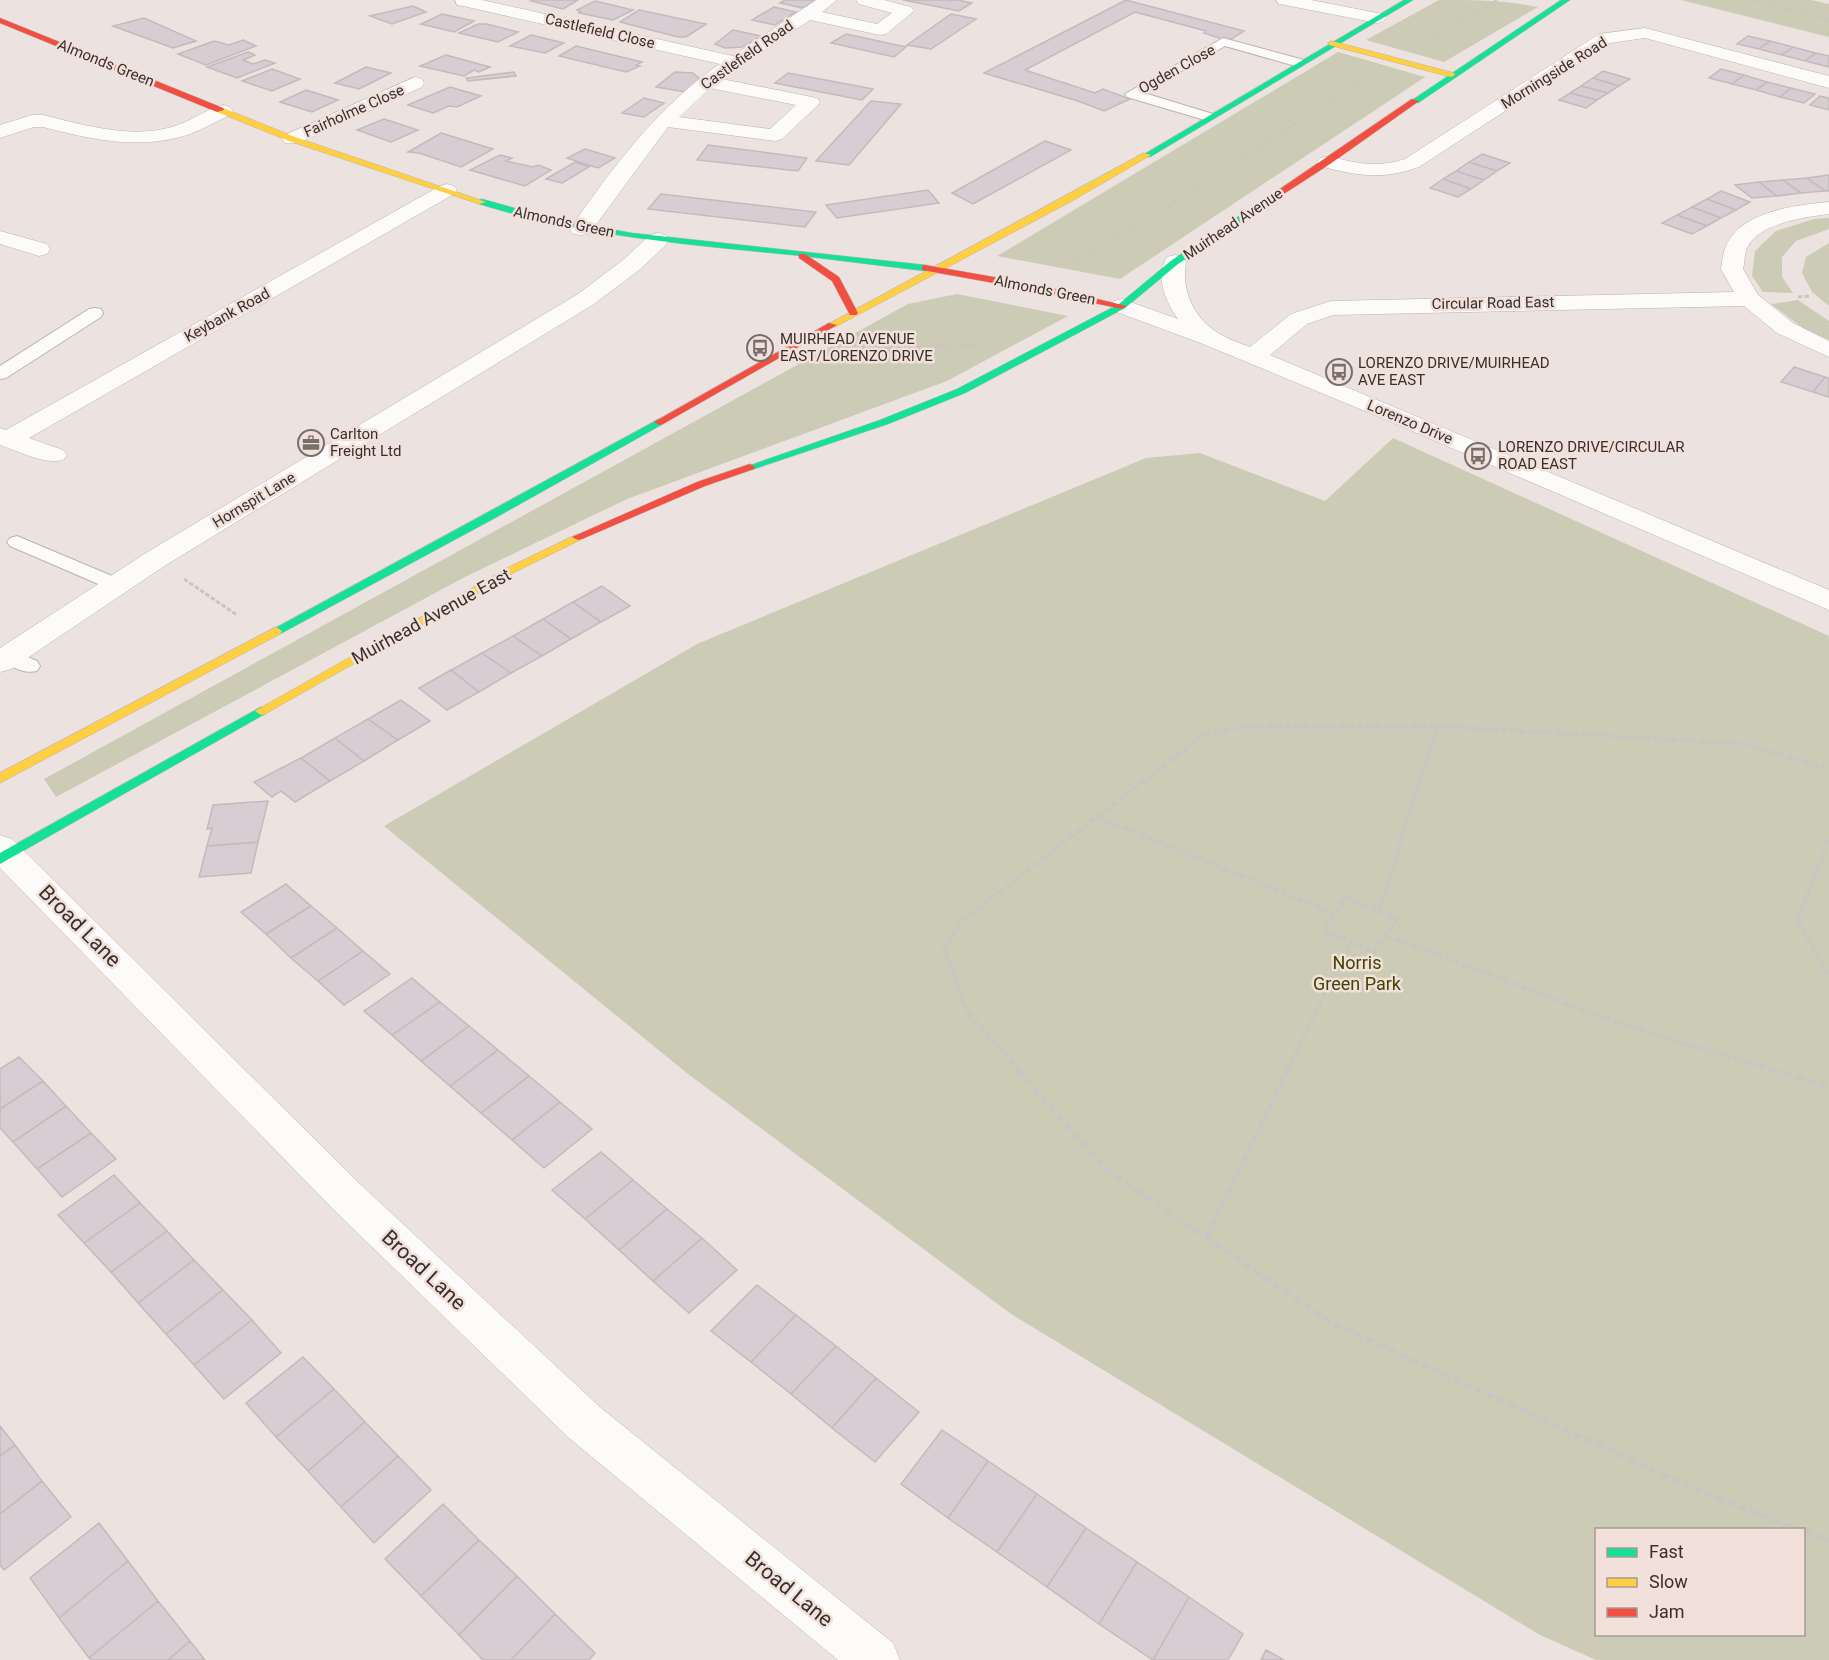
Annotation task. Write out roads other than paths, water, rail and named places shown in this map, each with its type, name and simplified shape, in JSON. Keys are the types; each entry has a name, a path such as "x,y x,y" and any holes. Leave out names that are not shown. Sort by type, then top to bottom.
{"street":[{"name":"Castlefield Road","path":"581,228 663,121 706,82 828,0"},
{"path":"806,14 880,30 905,11 865,0"},
{"path":"1285,0 1377,18"},
{"path":"0,779 491,516 932,269 1012,230 1409,0"},
{"name":"Muirhead Avenue","path":"884,422 961,391 1122,306 1175,262 1328,162 1451,75 1566,0"},
{"name":"Castlefield Close","path":"463,1 736,62"},
{"name":"Almonds Green","path":"0,20 292,139 530,218 658,240 799,253 932,269 1122,306"},
{"name":"Morningside Road","path":"1328,162 1371,172 1393,170 1412,163 1605,38 1645,33 1829,82"},
{"path":"1332,43 1451,75"},
{"path":"663,121 775,135 810,102 706,82"},
{"name":"Fairholme Close","path":"292,139 415,83"},
{"path":"0,132 32,121 43,121 117,136 151,138 179,131 223,111"},
{"name":"Keybank Road","path":"4,437 447,190"},
{"path":"1829,208 1806,210 1764,222 1738,243 1732,269 1749,299 1785,328 1829,350"},
{"path":"0,237 39,249"},
{"name":"Hornspit Lane","path":"13,662 156,559 586,299 631,265 658,240"},
{"path":"799,253 836,279 853,313"},
{"path":"1175,262 1172,284 1178,303 1211,339"},
{"name":"Circular Road East","path":"1252,357 1299,319 1331,308 1749,299"},
{"name":"Lorenzo Drive","path":"1122,306 1211,339 1386,411 1829,601"},
{"name":"Muirhead Avenue East","path":"3,854 513,569 610,521 701,484 884,422"},
{"name":"Keybank Road","path":"4,437 54,455"},
{"name":"Broad Lane","path":"3,854 347,1197 585,1423 876,1660"}],"lane":[{"name":"Ogden Close","path":"1208,117 1132,94 1223,42 1299,63"},
{"path":"0,374 95,313"},
{"path":"17,542 117,585"}],"place":[{"name":"MUIRHEAD AVENUE EAST/LORENZO DRIVE","path":"760,348"},
{"name":"LORENZO DRIVE/MUIRHEAD AVE EAST","path":"1339,372"},
{"name":"Carlton Freight Ltd","path":"311,443"},
{"name":"LORENZO DRIVE/CIRCULAR ROAD EAST","path":"1478,456"}],"park label":[{"name":"Norris Green Park","path":"1357,972"}]}
